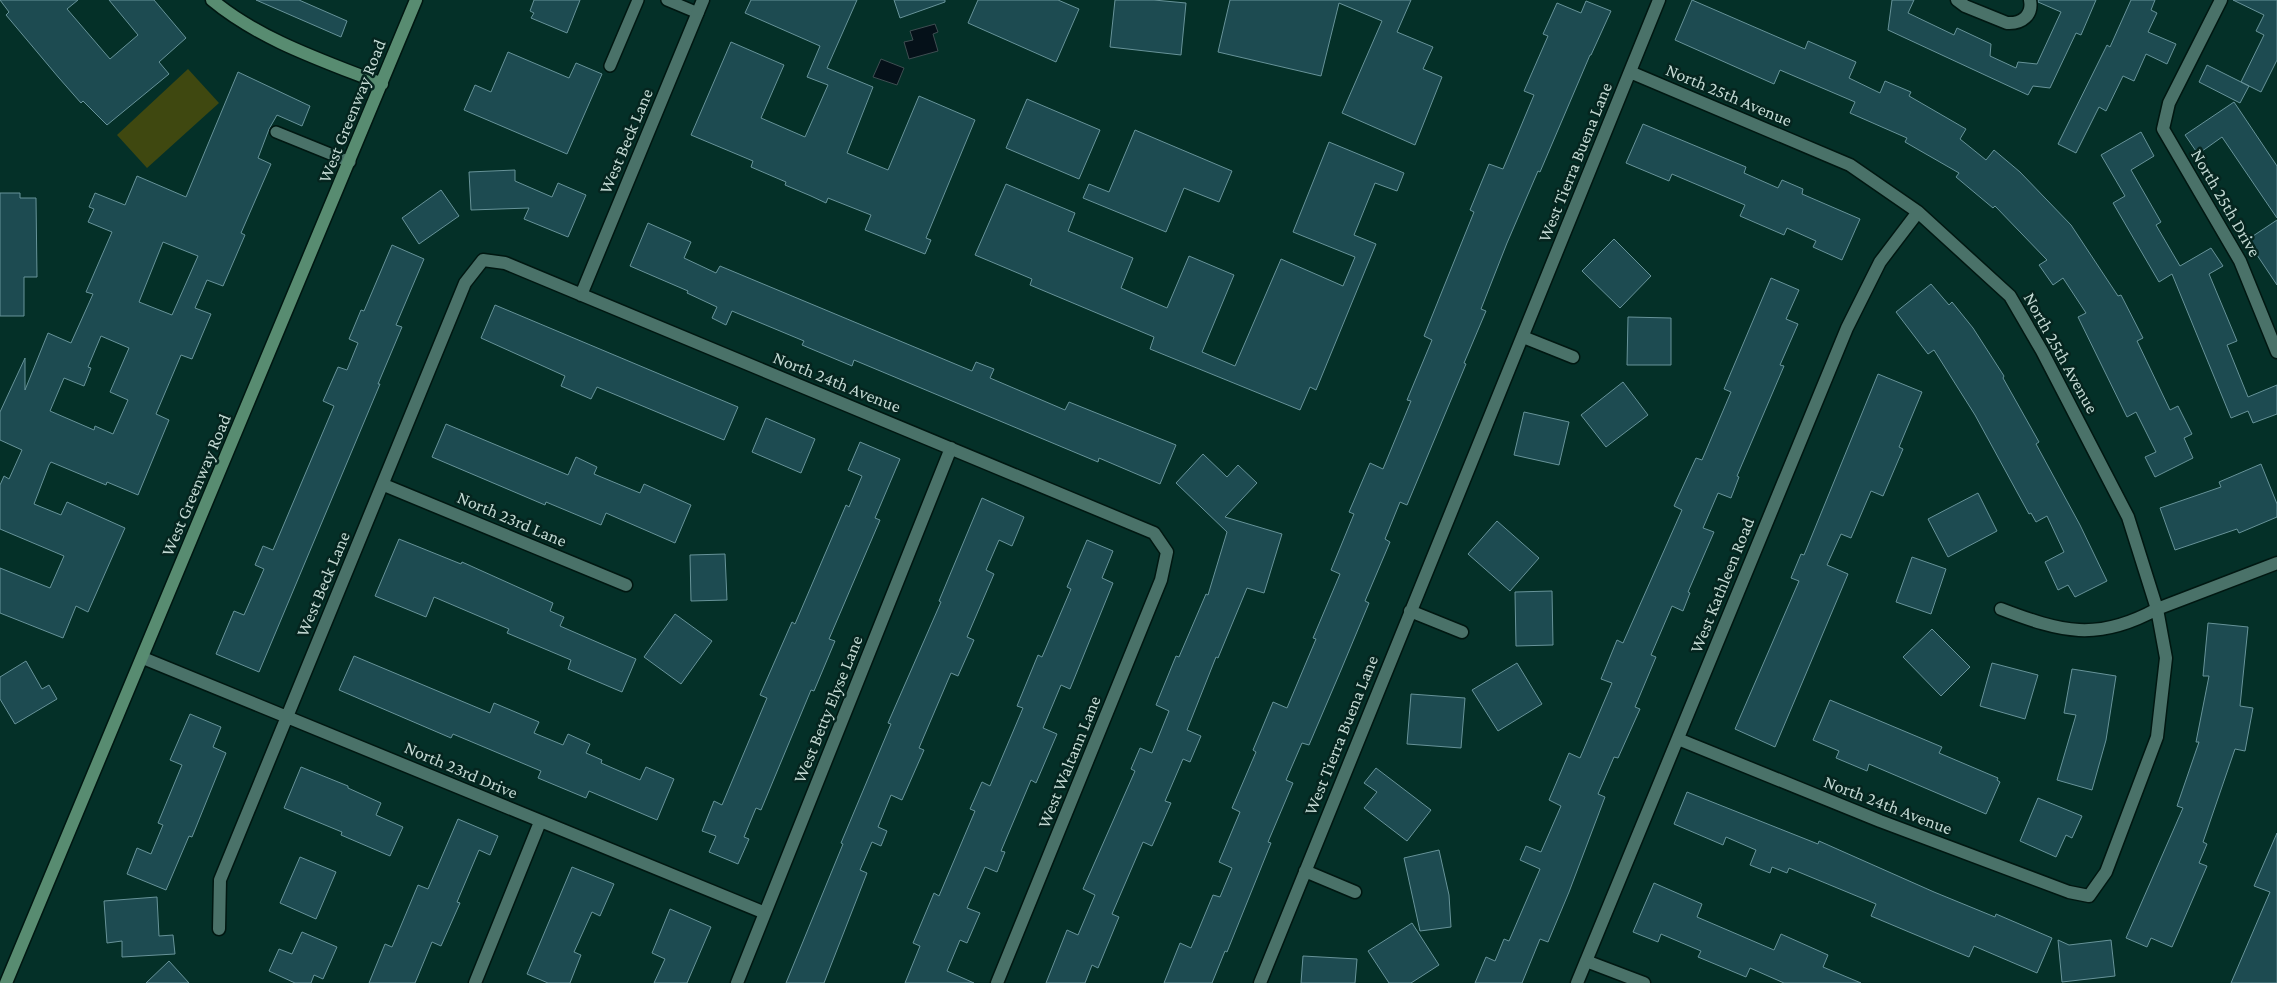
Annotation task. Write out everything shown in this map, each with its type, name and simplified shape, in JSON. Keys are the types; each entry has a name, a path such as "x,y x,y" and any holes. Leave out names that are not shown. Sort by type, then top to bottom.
{"main road":[{"path":"212,0 228,13 265,34 382,84"},
{"name":"West Greenway Road","path":"6,983 416,0"}],"street":[{"name":"West Beck Lane","path":"581,296 703,0"},
{"name":"West Tierra Buena Lane","path":"1260,983 1659,0"},
{"path":"1956,0 1974,10 2014,24 2027,17 2030,10 2030,0"},
{"name":"North 25th Drive","path":"2221,0 2169,103 2163,129 2240,261 2277,352"},
{"name":"North 25th Avenue","path":"1630,72 1850,164 1918,212 2010,296 2067,397 2128,517 2157,609 2166,658 2158,737 2106,872 2088,896"},
{"name":"West Kathleen Road","path":"1577,983 1847,328 1880,262 1918,212"},
{"name":"West Beck Lane","path":"219,929 220,880 384,485 465,283 483,260"},
{"name":"North 24th Avenue","path":"483,260 505,263 1154,532 1168,552"},
{"path":"1523,337 1573,357"},
{"name":"West Betty Elyse Lane","path":"737,983 952,448"},
{"name":"North 23rd Lane","path":"384,485 626,585"},
{"name":"West Waltann Lane","path":"997,983 1161,580 1168,552"},
{"path":"2001,609 2037,623 2065,630 2088,632 2139,619 2157,609 2277,563"},
{"path":"1410,611 1462,632"},
{"name":"North 23rd Drive","path":"143,658 765,913"},
{"name":"North 24th Avenue","path":"1678,739 1880,821 2069,892 2088,896"},
{"path":"475,983 540,822"},
{"path":"1305,871 1355,892"},
{"path":"1586,961 1644,983"}],"lane":[{"path":"610,66 638,0"},
{"path":"668,0 698,13"},
{"path":"276,132 350,162"}],"green space":[{"path":"188,69 219,103 147,168 117,135"}],"shaded area":[{"path":"935,24 938,32 933,34 938,51 909,59 904,42 913,40 910,31"},
{"path":"881,59 904,68 897,85 873,77"}],"building":[{"path":"0,0 78,0 67,9 110,59 138,35 109,0 154,0 186,38 159,62 169,74 107,125 83,101 81,103 59,78 6,15 9,12"},
{"path":"256,0 299,0 347,21 341,37"},
{"path":"534,0 580,0 567,33 531,18 534,13 530,11"},
{"path":"751,0 857,0 827,68 873,87 847,153 888,170 919,96 975,120 926,238 931,240 925,254 865,230 871,215 828,198 826,203 785,185 786,182 751,167 753,161 691,135 731,42 784,65 761,118 805,137 828,85 807,77 820,46 745,13"},
{"path":"894,0 945,0 945,2 900,18"},
{"path":"978,0 1058,0 1079,9 1056,62 968,23"},
{"path":"1115,0 1154,0 1186,3 1181,55 1110,47"},
{"path":"1230,0 1411,0 1397,32 1433,47 1423,69 1442,77 1415,145 1342,113 1382,21 1339,3 1321,76 1218,52"},
{"path":"1692,0 1805,49 1808,41 1856,62 1849,78 1880,93 1885,81 1911,92 1909,96 1966,129 1960,139 1986,160 1994,150 2020,172 2071,225 2118,296 2121,295 2143,338 2137,341 2170,410 2178,406 2192,434 2184,438 2193,458 2155,477 2145,457 2156,452 2136,412 2127,417 2078,317 2086,313 2063,278 2053,285 2039,265 2047,260 1995,206 1993,208 1956,177 1959,173 1905,142 1907,138 1850,113 1855,102 1780,70 1774,84 1675,40"},
{"path":"1892,0 1914,0 1908,13 1954,35 1957,28 1991,44 1990,56 2016,68 2018,62 2037,64 2061,12 2038,2 2038,0 2096,0 2081,35 2076,33 2050,88 2033,86 2028,95 1888,30"},
{"path":"2131,0 2155,0 2151,10 2157,13 2148,32 2176,44 2167,64 2146,54 2134,81 2123,76 2106,111 2099,107 2076,153 2058,144 2107,45 2110,47"},
{"path":"2233,0 2277,0 2277,60 2261,92 2241,82 2264,35 2256,31 2264,15"},
{"path":"1586,1 1611,11 1507,243 1481,309 1486,311 1464,363 1466,364 1407,505 1400,502 1385,539 1390,542 1365,601 1369,603 1341,670 1309,745 1302,743 1286,780 1293,783 1268,842 1271,843 1227,952 1225,951 1212,983 1164,983 1180,943 1191,948 1213,895 1220,897 1232,868 1219,862 1240,812 1232,808 1256,752 1253,750 1273,702 1287,708 1316,639 1313,638 1340,574 1331,570 1354,514 1349,512 1370,463 1383,469 1411,401 1407,400 1432,340 1424,336 1474,212 1470,210 1489,164 1503,169 1534,95 1524,91 1548,36 1543,34 1557,3 1581,13"},
{"path":"508,52 569,78 576,63 602,74 567,154 464,110 475,85 491,92"},
{"path":"2207,65 2249,86 2240,103 2199,82"},
{"path":"238,72 310,106 302,126 277,115 269,129 258,158 271,164 241,233 245,235 223,286 207,280 195,308 211,314 192,359 181,355 156,414 169,420 138,495 107,482 106,485 51,462 49,465 34,504 61,515 67,502 125,528 88,612 76,606 63,638 0,613 0,568 50,588 64,556 0,529 0,485 4,476 9,479 22,450 0,440 0,412 25,358 25,390 48,333 71,343 93,294 86,292 112,232 88,222 94,209 89,207 95,193 125,205 137,176 186,197","holes":["163,242 198,256 172,315 139,302","101,336 129,348 110,392 128,400 113,434 95,426 94,430 50,411 64,378 84,386 91,368 88,367"]},
{"path":"1027,99 1100,130 1079,179 1006,148"},
{"path":"2234,102 2277,166 2277,218 2222,137 2198,154 2185,135"},
{"path":"1643,124 1746,167 1744,173 1778,188 1782,180 1803,189 1802,194 1860,219 1842,260 1813,247 1816,241 1787,228 1784,235 1740,216 1745,205 1672,174 1669,181 1626,163"},
{"path":"1135,130 1232,171 1219,202 1184,188 1166,232 1083,198 1089,184 1109,192"},
{"path":"2141,132 2154,156 2131,170 2161,222 2156,225 2180,266 2211,248 2223,266 2209,274 2237,341 2227,345 2248,397 2277,385 2277,414 2253,423 2248,411 2231,418 2172,274 2159,282 2113,203 2125,196 2101,155"},
{"path":"1329,142 1404,173 1397,191 1375,183 1354,235 1376,244 1316,390 1310,387 1300,410 1150,349 1154,337 1030,285 1032,279 975,255 1006,184 1075,213 1068,231 1133,258 1121,288 1167,308 1189,256 1234,275 1202,352 1235,366 1281,259 1343,286 1355,257 1293,232"},
{"path":"515,170 515,181 552,197 558,183 586,195 568,237 524,219 529,208 471,210 469,172"},
{"path":"441,190 459,216 419,244 402,218"},
{"path":"0,193 20,193 20,198 36,198 37,277 24,277 24,316 0,316"},
{"path":"2277,220 2277,285 2247,240"},
{"path":"648,223 691,242 684,258 716,273 720,266 972,371 976,362 994,369 990,378 1065,410 1069,402 1176,445 1160,484 1099,458 1098,462 854,360 852,366 802,345 804,341 732,311 726,325 712,318 717,307 687,293 688,291 630,266"},
{"path":"1614,239 1651,276 1620,308 1582,271"},
{"path":"392,245 424,259 396,325 402,327 378,384 380,384 259,672 216,654 234,611 244,615 264,569 255,565 263,546 273,550 334,406 323,401 338,367 347,370 358,343 349,339 361,310 364,311"},
{"path":"1771,278 1799,290 1786,319 1798,324 1780,365 1784,366 1737,476 1739,477 1731,498 1718,493 1703,528 1714,532 1688,592 1690,593 1683,611 1672,606 1651,655 1656,657 1635,707 1640,709 1618,758 1614,757 1598,794 1605,797 1569,892 1548,942 1540,939 1522,983 1475,983 1486,957 1495,961 1504,939 1509,941 1540,869 1520,860 1526,846 1541,852 1561,806 1549,800 1569,753 1580,758 1612,683 1601,679 1617,640 1623,643 1682,510 1674,506 1696,458 1702,460 1731,392 1724,389"},
{"path":"1931,284 1949,305 1952,302 1973,328 2004,376 2003,378 2039,442 2036,444 2080,525 2107,581 2075,597 2068,585 2058,590 2045,562 2064,552 2047,516 2036,522 2031,513 2029,514 1975,415 1934,350 1928,354 1896,312"},
{"path":"495,305 738,407 724,440 597,387 591,399 561,386 565,376 481,338"},
{"path":"1628,317 1671,318 1671,365 1627,365"},
{"path":"1878,374 1922,392 1899,447 1903,449 1883,496 1871,491 1851,538 1841,534 1827,565 1848,574 1775,747 1735,729 1799,581 1791,578 1801,554 1804,555"},
{"path":"1623,382 1648,415 1606,447 1581,415"},
{"path":"1524,412 1569,422 1559,465 1514,455"},
{"path":"766,418 815,439 801,473 752,452"},
{"path":"446,424 568,475 576,457 597,467 594,474 640,493 644,484 691,505 675,543 606,513 601,525 546,502 545,505 432,457"},
{"path":"860,442 900,459 875,518 880,520 829,639 835,641 814,691 811,690 761,810 756,808 744,837 749,839 738,864 709,852 716,836 702,831 714,801 722,805 767,698 760,695 792,622 795,624 846,505 849,507 862,476 848,470"},
{"path":"1203,454 1227,477 1238,465 1257,483 1225,517 1282,534 1264,593 1247,588 1218,658 1216,657 1187,730 1201,736 1190,762 1183,759 1165,801 1171,803 1152,846 1143,842 1112,914 1119,917 1098,968 1092,965 1085,983 1046,983 1067,930 1078,935 1095,895 1083,889 1135,771 1131,769 1140,748 1152,753 1169,711 1156,705 1176,656 1179,657 1206,594 1208,595 1227,532 1176,483"},
{"path":"2261,464 2277,504 2277,517 2239,533 2237,529 2175,550 2160,508 2221,487 2219,482"},
{"path":"1978,493 1997,531 1948,557 1928,519"},
{"path":"982,498 1024,517 1012,546 999,540 986,570 994,574 967,637 974,640 958,676 951,673 919,748 924,750 902,800 891,795 878,827 887,831 881,846 872,842 860,870 867,873 824,983 786,983 843,844 841,843 891,724 888,723 941,602 939,601"},
{"path":"1497,521 1539,558 1510,591 1468,554"},
{"path":"399,539 461,564 462,562 553,603 550,611 564,617 560,626 636,659 622,692 568,669 571,660 507,633 509,629 434,597 426,617 375,596"},
{"path":"1087,540 1113,551 1102,578 1113,583 1070,689 1061,685 1043,728 1057,734 1036,783 1031,780 1001,851 1005,852 997,872 985,867 967,908 980,913 967,943 960,940 947,971 974,983 905,983 920,946 913,943 934,893 939,896 975,811 970,809 982,782 990,786 1023,708 1017,706 1038,655 1042,657 1071,589 1067,587"},
{"path":"725,554 727,600 691,601 690,555"},
{"path":"1912,557 1946,569 1931,614 1896,602"},
{"path":"1552,591 1553,645 1516,646 1515,592"},
{"path":"675,614 712,641 681,684 644,657"},
{"path":"2208,623 2248,627 2240,706 2253,708 2245,751 2235,749 2203,842 2207,844 2199,863 2207,866 2172,947 2151,938 2147,947 2126,938 2183,808 2177,806 2199,742 2196,742 2209,676 2203,676"},
{"path":"1932,629 1970,667 1941,696 1903,657"},
{"path":"354,656 490,713 494,703 539,722 534,733 563,745 568,734 590,744 586,753 602,760 601,763 640,780 646,767 674,779 657,820 589,791 586,798 538,778 541,771 453,734 451,738 339,690"},
{"path":"26,661 42,689 49,685 57,699 15,724 0,699 0,677"},
{"path":"1517,663 1542,704 1498,731 1472,690"},
{"path":"1992,663 2038,675 2025,719 1980,706"},
{"path":"2072,669 2116,676 2106,740 2092,790 2057,780 2076,715 2064,713"},
{"path":"1411,694 1465,698 1461,748 1407,744"},
{"path":"1830,700 1942,747 1939,753 1998,778 1997,780 2000,782 1986,814 1869,764 1867,771 1836,758 1839,751 1813,740"},
{"path":"190,714 221,727 213,747 226,753 192,837 189,836 166,890 127,874 137,848 151,854 163,825 158,823 182,765 170,760"},
{"path":"301,767 348,786 348,788 381,803 376,815 403,827 390,856 341,835 342,832 284,808"},
{"path":"1376,768 1431,810 1407,841 1364,808 1377,792 1364,783"},
{"path":"1687,792 1818,844 1819,841 1934,892 1995,917 1996,914 2052,938 2037,973 1974,946 1969,957 1871,916 1876,904 1789,868 1787,873 1772,867 1770,873 1750,865 1756,850 1726,837 1723,845 1674,824"},
{"path":"2038,798 2082,816 2072,838 2066,835 2056,857 2020,841"},
{"path":"458,819 498,836 490,855 479,850 457,902 460,903 441,946 432,942 415,983 369,983 385,944 392,947 418,885 428,889"},
{"path":"2277,833 2277,983 2231,983 2270,892 2254,886"},
{"path":"1439,850 1449,895 1451,927 1420,931 1404,858"},
{"path":"300,857 336,872 316,919 280,903"},
{"path":"572,867 614,884 600,916 592,912 574,952 581,955 570,983 548,983 527,974"},
{"path":"1654,883 1702,904 1697,917 1774,950 1781,934 1828,955 1823,967 1861,983 1784,983 1750,968 1746,977 1698,957 1701,951 1661,934 1658,942 1633,932"},
{"path":"157,897 159,936 173,935 175,954 122,957 122,941 107,943 104,901"},
{"path":"670,909 711,927 687,983 654,983 665,959 652,953"},
{"path":"1412,923 1439,965 1411,983 1389,983 1368,951"},
{"path":"302,932 337,947 323,979 314,975 311,983 295,983 269,971 279,949 292,954"},
{"path":"2058,940 2069,945 2111,940 2115,976 2062,982"},
{"path":"1303,956 1357,959 1355,983 1301,983"},
{"path":"169,961 189,983 146,983"}]}
